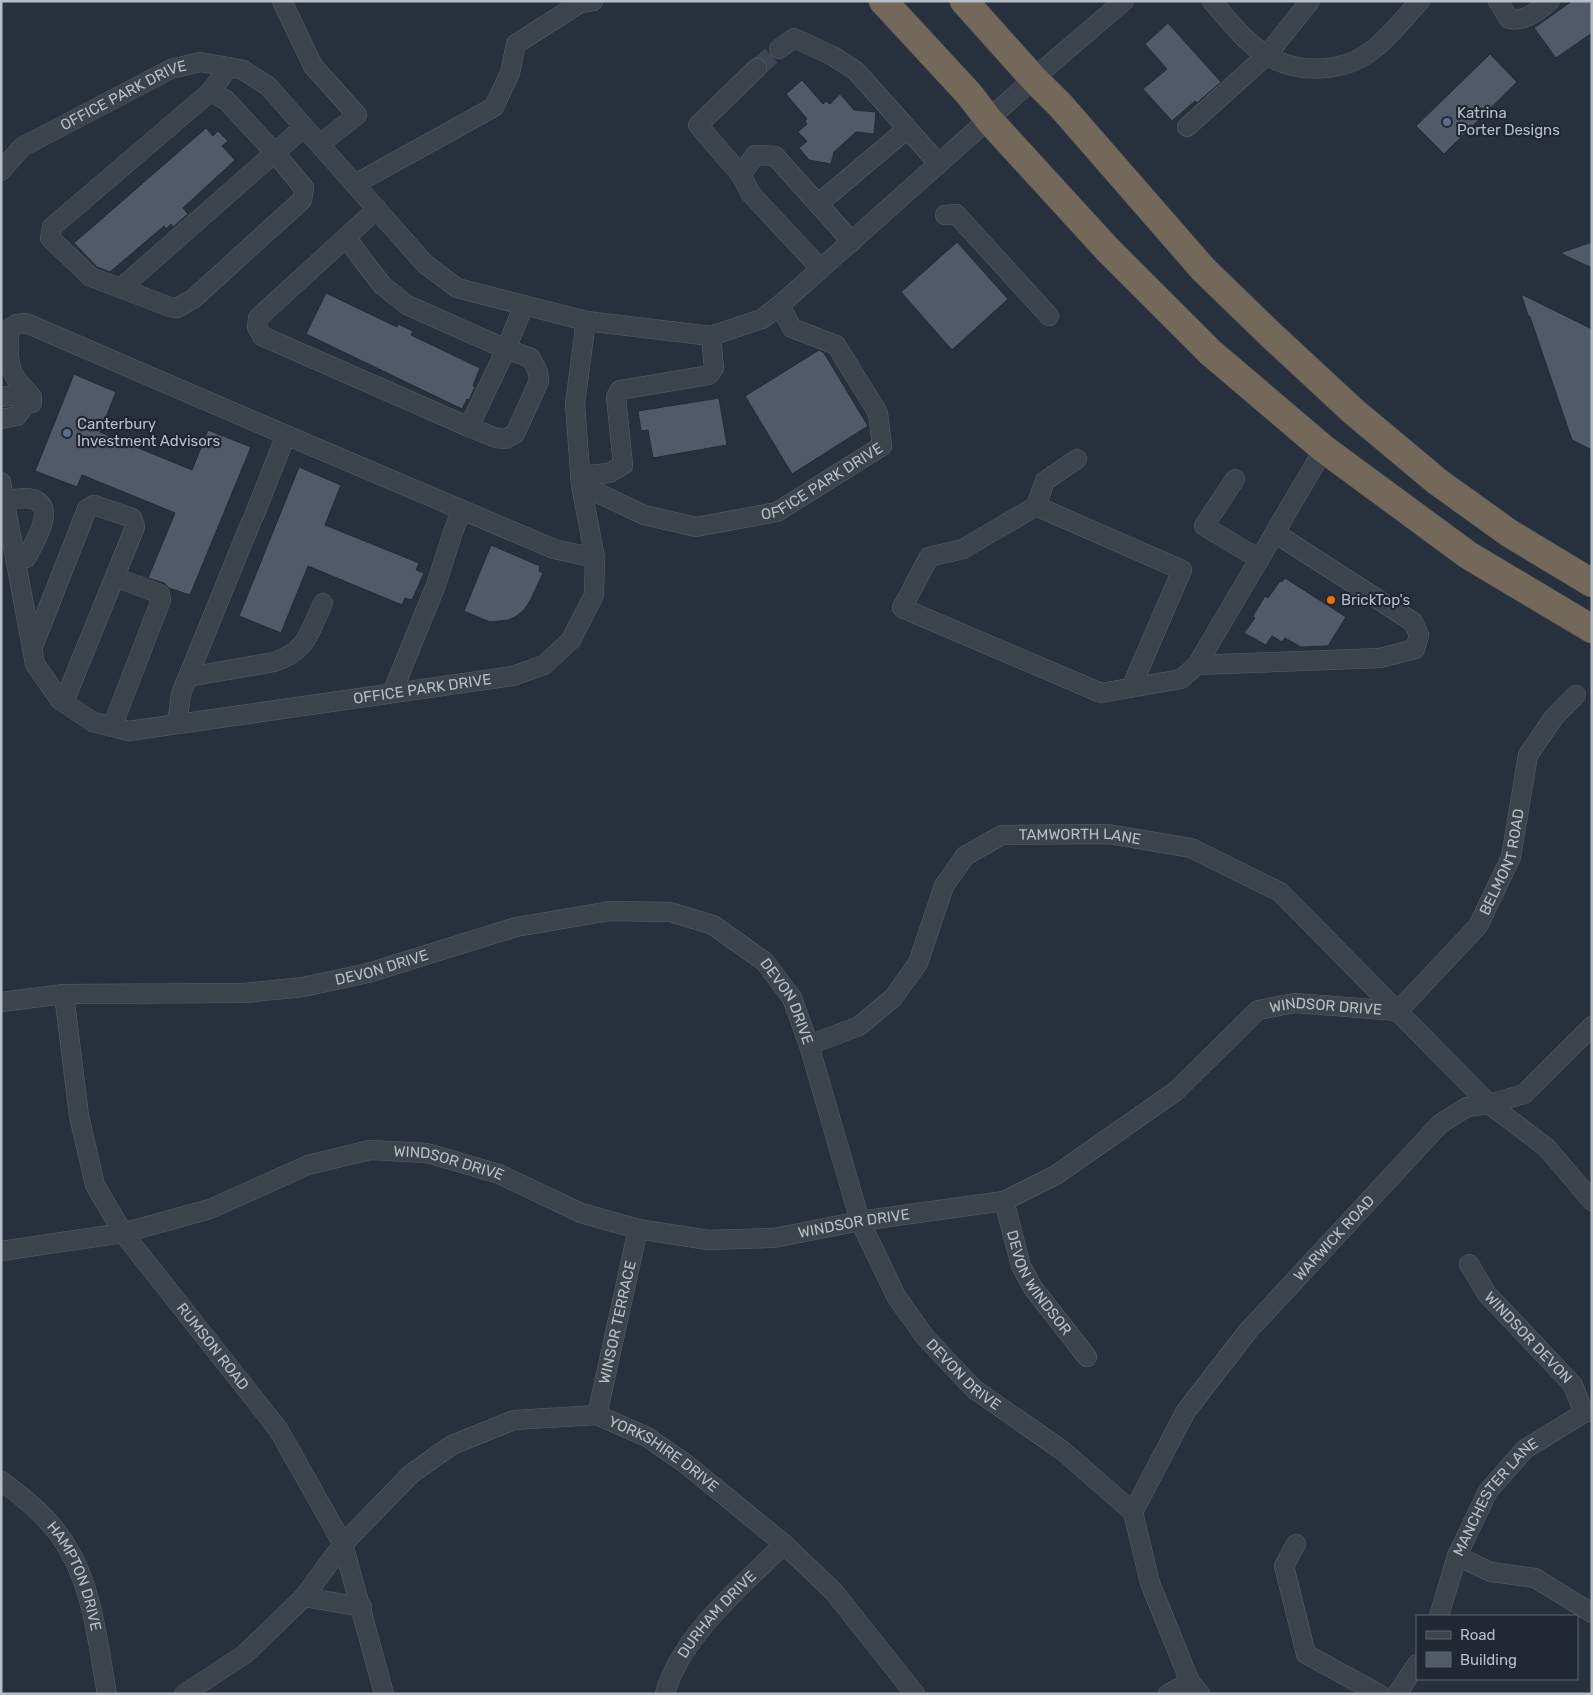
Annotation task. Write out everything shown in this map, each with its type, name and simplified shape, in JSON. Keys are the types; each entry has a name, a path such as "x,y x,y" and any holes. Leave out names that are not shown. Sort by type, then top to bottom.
{"highway":[{"path":"883,1 968,94 988,120 1108,250 1210,352 1324,449 1468,555 1592,629"},
{"path":"964,1 1034,79 1061,106 1203,269 1352,411 1438,482 1509,533 1592,583"}],"street":[{"path":"282,1 313,66 357,115 320,144"},
{"path":"355,184 494,107 510,73 516,44 580,3 593,1"},
{"name":"OFFICE PARK DRIVE","path":"1,171 22,147 171,69 200,62 243,70 268,86 425,264 457,288 586,321 711,336 762,319 780,305 1056,58 1124,1"},
{"path":"1212,1 1236,30 1267,55 1295,67 1326,69 1350,64 1374,49 1420,1"},
{"path":"1187,127 1267,55 1310,1"},
{"path":"1498,1 1509,19 1518,20 1529,16 1550,1"},
{"path":"779,49 794,38 856,70 938,164"},
{"path":"210,92 226,100 275,153 304,188 302,200 192,299 177,308 91,277 50,238 52,227 210,92 229,67"},
{"path":"757,68 698,125 744,180 751,194 821,269"},
{"path":"121,288 304,127"},
{"path":"818,204 907,130"},
{"path":"744,180 755,155 774,156 852,242"},
{"path":"346,237 383,286 407,305 530,358 538,372 538,381 515,434 505,439 496,438 469,428 262,336 257,327 258,318 346,237 377,209"},
{"path":"945,215 956,214 1049,316"},
{"path":"469,428 506,349 524,305"},
{"name":"OFFICE PARK DRIVE","path":"581,480 644,515 696,527 777,512 882,446 878,413 836,345 792,328 780,305"},
{"name":"OFFICE PARK DRIVE","path":"3,491 35,664 60,700 93,722 129,731 513,676 544,665 570,640 594,595 595,558 581,480 575,404 586,321"},
{"path":"1,419 17,416 26,404 32,403 32,396 15,376 11,368 10,328 16,324 26,323 554,550 595,558"},
{"path":"581,480 609,473 623,465 616,397 620,390 709,375 714,368 711,336"},
{"path":"1,396 16,395 26,404"},
{"path":"177,724 181,694 286,435"},
{"path":"1077,459 1044,481 1036,506 963,549 929,557 902,608 1101,693 1182,679 1196,665 1324,449"},
{"path":"1235,480 1204,526 1259,559"},
{"path":"3,491 32,499 42,505 44,511 44,522 28,555 26,558 15,557"},
{"path":"32,649 87,509 94,505 132,518 135,527 64,702"},
{"path":"1036,506 1182,570 1131,688"},
{"path":"392,693 440,576 453,532 462,510"},
{"path":"1196,665 1380,658 1415,649 1419,635 1412,622 1275,533"},
{"path":"112,727 161,600 160,594 115,578"},
{"path":"188,677 284,659 301,648 323,603"},
{"name":"BELMONT ROAD","path":"1398,1011 1478,926 1511,857 1528,755 1554,717 1576,695"},
{"name":"TAMWORTH LANE","path":"809,1045 858,1026 894,998 918,963 944,886 966,856 1002,835 1108,834 1191,848 1280,892 1398,1011"},
{"name":"DEVON DRIVE","path":"1,1002 64,994 245,993 304,987 368,973 516,927 610,912 670,912 713,925 765,962 792,998 809,1045 860,1221 896,1296 925,1337 974,1389 1063,1451 1133,1512"},
{"name":"RUMSON ROAD","path":"64,994 79,1116 95,1185 123,1233 278,1429 343,1544 362,1607 384,1694"},
{"name":"WINDSOR DRIVE","path":"1,1252 123,1233 210,1209 308,1166 370,1150 427,1153 499,1174 581,1213 638,1229 708,1240 774,1238 860,1221 1004,1201 1056,1175 1176,1091 1258,1010 1295,1003 1398,1011 1489,1104 1547,1148 1592,1201"},
{"name":"WARWICK ROAD","path":"1133,1512 1186,1411 1248,1331 1440,1124 1466,1107 1489,1104 1524,1094 1592,1026"},
{"name":"DEVON WINDSOR","path":"1004,1201 1021,1266 1033,1288 1087,1358"},
{"name":"WINSOR TERRACE","path":"597,1415 638,1229"},
{"name":"WINDSOR DEVON","path":"1469,1264 1487,1294 1573,1384 1588,1412"},
{"name":"MANCHESTER LANE","path":"1439,1615 1457,1556 1488,1490 1525,1449 1588,1412"},
{"name":"YORKSHIRE DRIVE","path":"184,1694 245,1654 304,1597 343,1544 411,1474 452,1445 514,1420 597,1415 647,1437 686,1464 784,1544 834,1592 915,1694"},
{"name":"HAMPTON DRIVE","path":"1,1481 35,1509 60,1536 78,1568 91,1604 107,1694"},
{"path":"1133,1512 1150,1583 1195,1688 1168,1694"},
{"name":"DURHAM DRIVE","path":"665,1694 669,1678 699,1630 784,1544"},
{"path":"1296,1544 1284,1566 1306,1654 1379,1694"},
{"path":"1457,1556 1491,1572 1535,1578 1592,1613"},
{"path":"304,1597 362,1607"},
{"path":"1397,1694 1416,1666"}],"building":[{"path":"1572,1 1592,1 1592,33 1556,58 1534,28"},
{"path":"1168,23 1221,82 1172,121 1143,89 1167,69 1145,44"},
{"path":"1490,54 1517,82 1444,154 1416,126"},
{"path":"802,80 823,104 826,101 830,104 840,94 854,110 876,112 874,134 856,132 834,152 831,164 809,160 799,148 807,141 798,132 807,124 805,121 807,119 786,94"},
{"path":"206,128 213,136 218,131 228,141 222,146 235,160 183,208 188,214 173,227 171,224 166,229 164,226 110,272 97,267 74,243"},
{"path":"957,242 1008,299 952,350 901,292"},
{"path":"1592,242 1592,268 1560,253"},
{"path":"326,293 397,327 398,324 413,331 411,335 480,368 473,386 475,387 462,409 306,334"},
{"path":"1521,294 1592,329 1592,450 1572,440"},
{"path":"819,350 824,353 868,426 792,474 745,396"},
{"path":"74,374 116,392 100,432 192,470 208,430 251,447 190,595 148,578 175,513 82,475 77,487 35,471"},
{"path":"719,398 727,445 653,458 648,430 641,431 638,411"},
{"path":"299,467 341,485 325,525 419,563 416,570 424,573 412,600 405,598 402,605 308,566 281,633 239,616"},
{"path":"491,545 540,566 539,571 543,573 524,610 508,620 490,622 464,611"},
{"path":"1285,578 1346,617 1328,646 1301,647 1285,638 1282,642 1272,636 1266,645 1244,633 1255,618 1253,616 1265,596 1268,598 1280,581 1282,582"}],"tunnel":[{"path":"757,68 779,49"}],"place":[{"name":"Katrina Porter Designs","path":"1447,122"},
{"name":"Canterbury Investment Advisors","path":"67,433"},
{"name":"BrickTop's","path":"1331,600"}]}
